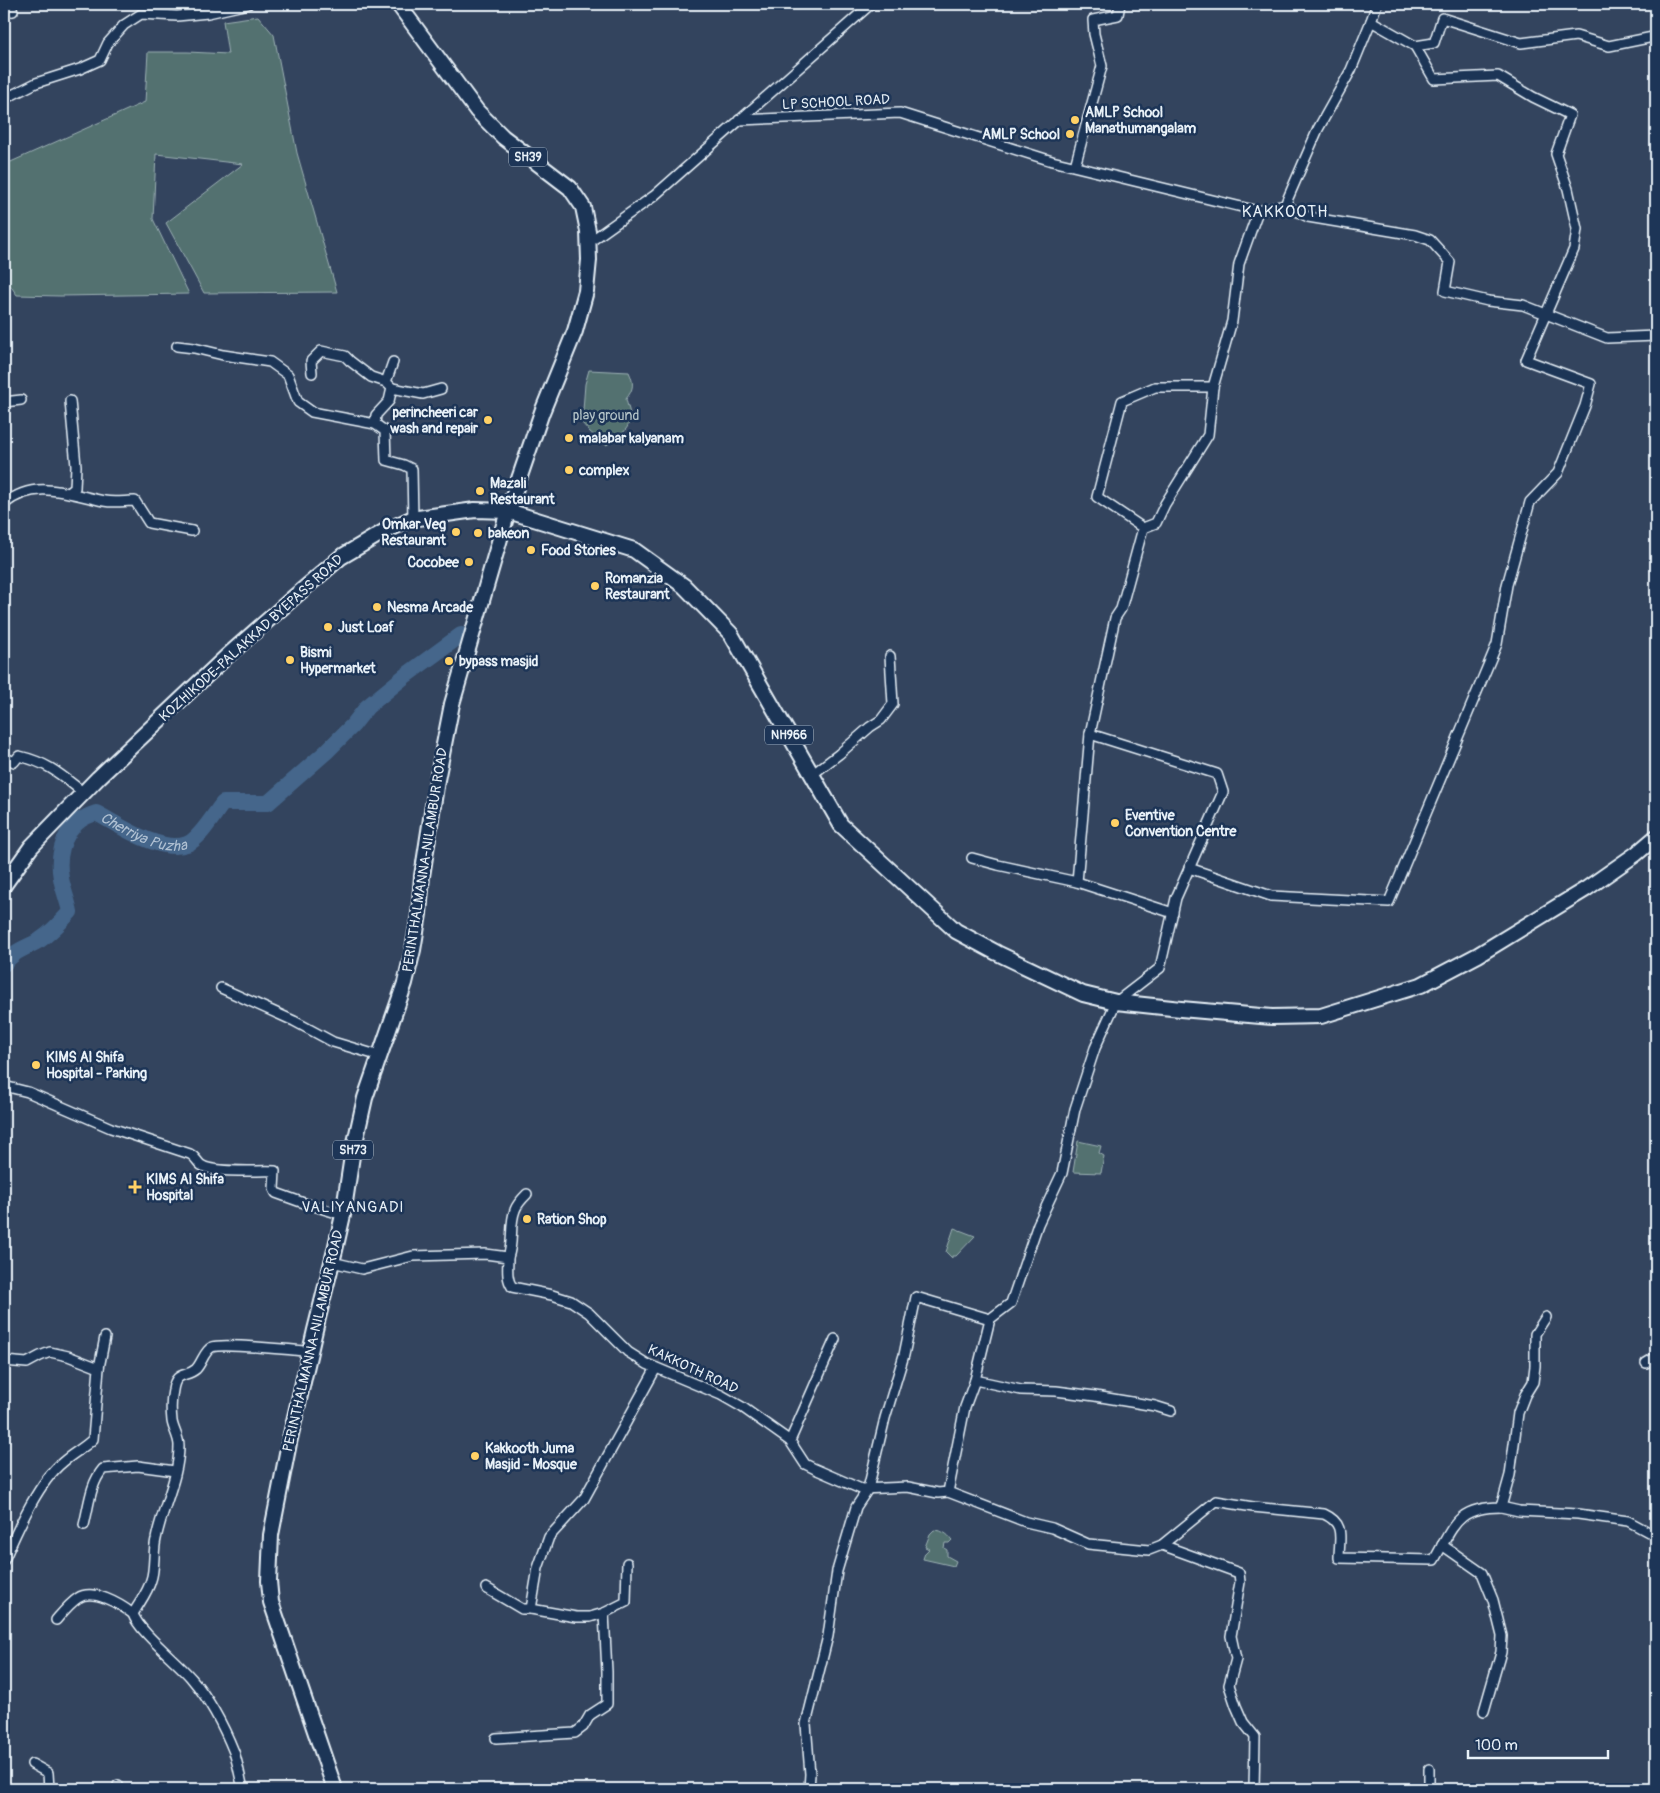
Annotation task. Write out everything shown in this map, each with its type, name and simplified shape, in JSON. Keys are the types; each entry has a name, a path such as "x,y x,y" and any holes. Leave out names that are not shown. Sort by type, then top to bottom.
{"main road":[{"name":"SH39","path":"398,4 477,111 503,137 570,188 584,206 589,260 586,291 575,331 542,412 508,512"},
{"name":"KOZHIKODE-PALAKKAD BYEPASS ROAD","path":"4,885 31,847 177,702 341,557 385,531 413,519 475,510 508,512 634,550 684,586 731,634 841,825 956,931 1083,994 1116,1002 1272,1017 1321,1016 1421,985 1478,955 1586,889 1636,854 1656,837"},
{"name":"PERINTHALMANNA-NILAMBUR ROAD","path":"335,1789 271,1602 269,1587 271,1535 289,1444 343,1215 352,1156 363,1108 405,983 419,914 422,876 437,780 452,704 508,512"}],"street":[{"path":"4,99 36,83 80,69 100,60 108,42 124,25 142,14 177,16 208,13 248,4"},
{"path":"588,242 654,196 871,4"},
{"path":"1075,166 1102,66 1094,34 1093,20 1118,15 1120,4"},
{"path":"1285,205 1318,129 1351,70 1372,21 1377,4"},
{"path":"1415,46 1434,44 1442,18 1521,44 1576,36 1609,46 1656,38"},
{"path":"1190,868 1271,896 1389,902 1497,644 1507,585 1530,502 1558,473 1592,384 1526,360 1574,249 1577,229 1568,189 1556,154 1570,115 1533,97 1498,76 1434,79 1415,46 1372,21"},
{"name":"LP SCHOOL ROAD","path":"739,120 900,113 1052,161 1258,211"},
{"path":"1143,528 1156,523 1165,504 1208,435 1213,387 1232,321 1239,264 1258,211 1285,205 1308,217 1415,235 1430,240 1450,262 1445,290 1488,301 1523,305 1607,338 1656,336"},
{"path":"177,346 270,362 288,375 298,402 312,412 375,424 385,431 386,460 412,469 413,519"},
{"path":"312,373 311,360 321,351 345,356 371,377 388,385 423,394 441,388"},
{"path":"375,424 376,415 389,401 388,385 393,362"},
{"path":"1143,528 1097,497 1122,401 1155,387 1213,387"},
{"path":"4,402 21,400"},
{"path":"70,401 76,466 75,488 70,492"},
{"path":"4,504 12,497 26,490 70,492 106,501 135,501 149,523 192,531"},
{"path":"1077,882 1090,734 1115,618 1121,609 1143,528"},
{"path":"813,774 881,720 893,704 890,656"},
{"path":"948,1492 965,1407 975,1380 990,1319 1011,1303 1038,1224 1062,1172 1075,1109 1095,1048 1116,1002 1160,968 1176,898 1223,792 1217,774 1090,734"},
{"path":"4,757 14,762 19,756 55,769 84,793"},
{"path":"972,858 1077,882 1173,913"},
{"path":"221,988 294,1021 333,1042 380,1056"},
{"path":"4,1086 28,1092 111,1128 195,1156 200,1165 227,1171 275,1171 274,1189 276,1193 343,1215"},
{"name":"KAKKOTH ROAD","path":"526,1194 517,1205 514,1213 507,1273 508,1282 512,1287 572,1301 589,1313 628,1352 656,1368 721,1395 790,1440 805,1464 861,1489 908,1487 938,1493 948,1492 1026,1522 1052,1528 1088,1544 1149,1550 1162,1545"},
{"path":"332,1262 362,1269 412,1256 485,1254 508,1257"},
{"path":"809,1789 810,1774 806,1724 828,1636 837,1571 856,1507 868,1488 885,1418 904,1355 916,1297 990,1319"},
{"path":"1501,1508 1510,1476 1518,1413 1525,1395 1533,1382 1536,1366 1535,1334 1546,1317"},
{"path":"4,1560 35,1499 50,1476 62,1462 93,1438 99,1368 105,1337"},
{"path":"790,1440 835,1339"},
{"path":"132,1614 152,1579 156,1540 175,1471 179,1446 177,1433 172,1423 172,1392 178,1377 195,1370 207,1351 217,1346 283,1348 310,1352"},
{"path":"4,1361 27,1363 50,1352 68,1356 99,1368"},
{"path":"1646,1363 1656,1356"},
{"path":"531,1609 538,1568 549,1537 584,1499 656,1368"},
{"path":"975,1380 1022,1390 1056,1390 1095,1396 1155,1406 1171,1412"},
{"path":"84,1525 93,1484 103,1469 138,1466 175,1471"},
{"path":"1162,1545 1216,1501 1253,1507 1324,1514 1334,1518 1339,1525 1339,1558 1434,1560 1455,1523 1466,1513 1488,1508 1501,1508 1519,1512 1578,1514 1628,1521 1656,1536"},
{"path":"1162,1545 1239,1573 1240,1582 1231,1636 1236,1660 1229,1685 1244,1722 1256,1737 1254,1789"},
{"path":"1442,1545 1482,1572 1493,1600 1502,1636 1501,1652 1484,1710"},
{"path":"486,1588 522,1609 576,1617 590,1617 604,1613 626,1602 627,1563"},
{"path":"56,1620 75,1600 85,1595 113,1601 132,1614 134,1619 192,1679 210,1704 234,1754 244,1789"},
{"path":"496,1738 575,1733 583,1727 590,1715 607,1704 604,1613"},
{"path":"32,1764 48,1772 49,1789"},
{"path":"1429,1769 1429,1789"}],"green space":[{"path":"258,16 274,35 297,153 337,292 204,293 166,223 243,164 156,154 153,219 189,294 17,295 5,278 4,165 145,102 148,52 228,54 223,21"},
{"name":"play ground","path":"589,370 629,372 632,379 632,389 626,399 630,414 629,423 621,435 606,445 582,423 585,384"},
{"path":"1078,1141 1101,1146 1099,1153 1104,1156 1101,1173 1073,1172"},
{"path":"954,1228 975,1236 952,1258 946,1252"},
{"path":"934,1530 944,1533 952,1540 949,1543 945,1543 944,1548 947,1550 947,1556 956,1561 954,1566 923,1559 929,1549 925,1547 930,1534"}],"waterway":[{"name":"Cherriya Puzha","path":"4,964 17,952 44,937 70,912 61,878 60,855 68,833 80,821 96,813 152,841 164,845 176,846 187,844 202,832 223,803 268,803 326,752 353,725 367,707 405,676 461,635"}],"place":[{"name":"AMLP School Manathumangalam","path":"1075,120"},
{"name":"AMLP School","path":"1070,134"},
{"name":"perincheeri car wash and repair","path":"488,420"},
{"name":"malabar kalyanam","path":"569,438"},
{"name":"complex","path":"569,470"},
{"name":"Mazali Restaurant","path":"480,491"},
{"name":"Omkar Veg Restaurant","path":"456,532"},
{"name":"bakeon","path":"478,533"},
{"name":"Food Stories","path":"531,550"},
{"name":"Cocobee","path":"469,562"},
{"name":"Romanzia Restaurant","path":"595,586"},
{"name":"Nesma Arcade","path":"377,607"},
{"name":"Just Loaf","path":"328,627"},
{"name":"Bismi Hypermarket","path":"290,660"},
{"name":"bypass masjid","path":"449,661"},
{"name":"Eventive Convention Centre","path":"1115,823"},
{"name":"KIMS Al Shifa Hospital - Parking","path":"36,1065"},
{"name":"KIMS Al Shifa Hospital","path":"135,1187"},
{"name":"Ration Shop","path":"527,1219"},
{"name":"Kakkooth Juma Masjid - Mosque","path":"475,1456"}],"district":[{"name":"KAKKOOTH","path":"1285,212"},
{"name":"VALIYANGADI","path":"353,1207"}]}
